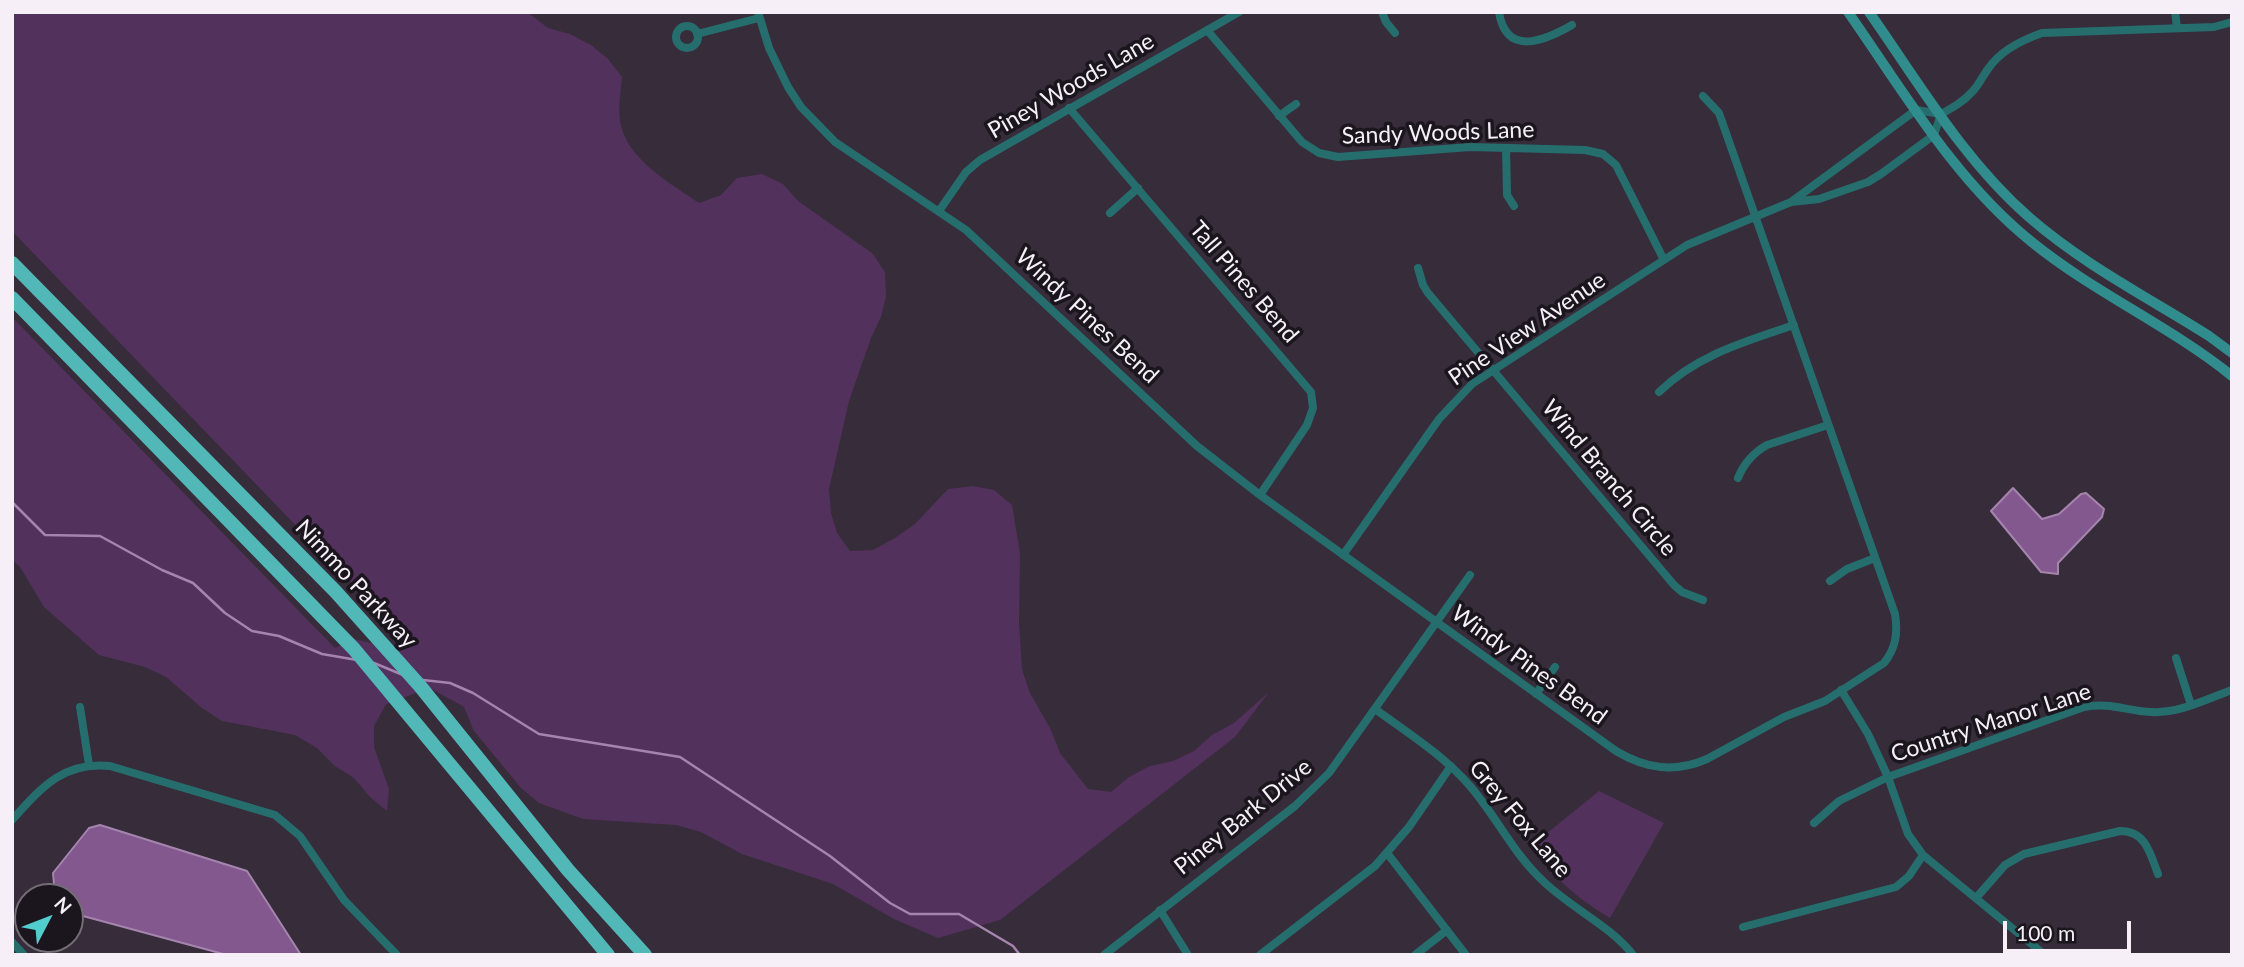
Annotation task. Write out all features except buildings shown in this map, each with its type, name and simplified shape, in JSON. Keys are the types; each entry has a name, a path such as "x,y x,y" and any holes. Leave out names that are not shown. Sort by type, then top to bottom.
{"highway":[{"name":"Nimmo Parkway","path":"12,262 336,592 420,686 568,870 645,955"},
{"name":"Nimmo Parkway","path":"12,298 386,684 608,955"}],"main road":[{"path":"1848,12 1934,135 1983,198 2032,243 2067,268 2185,341 2232,376"},
{"path":"1869,12 1989,177 2030,218 2057,239 2232,353"}],"street":[{"name":"Piney Woods Lane","path":"939,211 973,165 1239,12"},
{"path":"1382,12 1395,33"},
{"path":"1499,12 1507,33 1522,42 1550,38 1572,25"},
{"path":"2175,12 2177,27"},
{"path":"697,34 759,15"},
{"name":"Windy Pines Bend","path":"759,15 778,69 801,107 816,124 856,157 939,211 978,241 1197,446 1259,495 1628,759 1641,764 1670,768 1707,759 1841,690 1884,663 1891,654 1897,634 1895,614 1719,113 1703,96"},
{"path":"1934,135 1941,114 1974,91 1987,70 1999,58 2034,36 2049,32 2214,27 2232,22"},
{"name":"Sandy Woods Lane","path":"1207,30 1302,142 1319,153 1329,156 1434,148 1595,151 1610,159 1619,170 1664,260"},
{"path":"1279,116 1296,104"},
{"name":"Tall Pines Bend","path":"1069,108 1311,392 1313,408 1307,425 1259,495"},
{"path":"1916,110 1941,114"},
{"name":"Pine View Avenue","path":"1343,555 1439,419 1472,384 1705,236 1790,202 1916,110"},
{"name":"Pine View Avenue","path":"1790,202 1819,199 1868,182 1934,135"},
{"path":"1506,148 1507,195 1514,206"},
{"path":"1110,213 1138,188"},
{"name":"Wind Branch Circle","path":"1418,268 1428,293 1674,585 1682,592 1703,600"},
{"path":"1659,392 1680,373 1706,356 1794,325"},
{"path":"1738,478 1750,457 1767,445 1828,425"},
{"path":"1830,581 1847,569 1875,558"},
{"name":"Piney Bark Drive","path":"1104,955 1295,806 1329,773 1470,575"},
{"path":"2176,658 2191,705"},
{"path":"1536,694 1555,667"},
{"path":"1841,690 1868,734 1888,777 1908,834 1923,855 2045,955"},
{"name":"Country Manor Lane","path":"1814,823 1839,801 1888,777 2084,708 2110,705 2152,712 2175,710 2232,690"},
{"path":"80,707 89,765"},
{"name":"Grey Fox Lane","path":"1375,709 1435,751 1451,766 1486,807 1534,873 1576,909 1614,934 1633,955"},
{"path":"12,820 57,776 78,766 89,765 110,766 275,815 300,835 344,900 397,955"},
{"path":"1260,955 1375,866 1426,804 1451,766"},
{"path":"1976,898 2005,865 2024,854 2120,831 2134,833 2145,841 2158,874"},
{"path":"1387,853 1466,955"},
{"path":"1743,927 1896,887 1909,876 1923,855"},
{"path":"1160,910 1188,955"},
{"path":"1415,955 1447,930"},
{"path":"12,942 24,955"}],"shaded area":[{"path":"12,12 527,12 548,28 570,34 591,45 608,59 622,77 619,116 624,135 651,169 699,203 721,195 737,178 762,174 783,184 798,201 872,253 885,272 886,296 881,317 849,401 829,489 831,513 837,533 850,551 873,550 915,524 948,489 973,486 994,490 1012,505 1020,553 1019,623 1022,669 1029,691 1051,730 1060,753 1088,789 1111,792 1129,777 1150,766 1173,761 1194,751 1212,735 1234,723 1269,692 1235,737 1000,920 938,938 894,919 833,884 742,854 701,832 676,825 583,819 539,803 521,788 474,731 464,707 430,688 386,704 374,726 374,747 389,789 387,811 370,797 354,778 335,766 317,748 295,735 222,721 202,708 166,677 145,667 99,655 44,607 20,567 12,560 12,317 335,648 354,639 397,649 411,645 12,231"},
{"path":"2013,488 2042,519 2059,514 2081,494 2086,493 2104,509 2102,517 2058,563 2058,574 2041,572 1991,511"},
{"path":"1599,791 1664,823 1610,918 1566,886 1530,847"},
{"path":"100,825 247,871 301,955 227,955 84,916 84,883 54,883 53,873 89,828"}],"waterway":[{"path":"12,502 45,535 100,536 162,570 193,583 225,613 252,631 279,636 322,654 357,660"},
{"path":"374,663 403,675"},
{"path":"423,680 450,683 473,693 539,734 680,757 830,856 890,903 910,914 959,914 1013,946 1020,955"}]}
